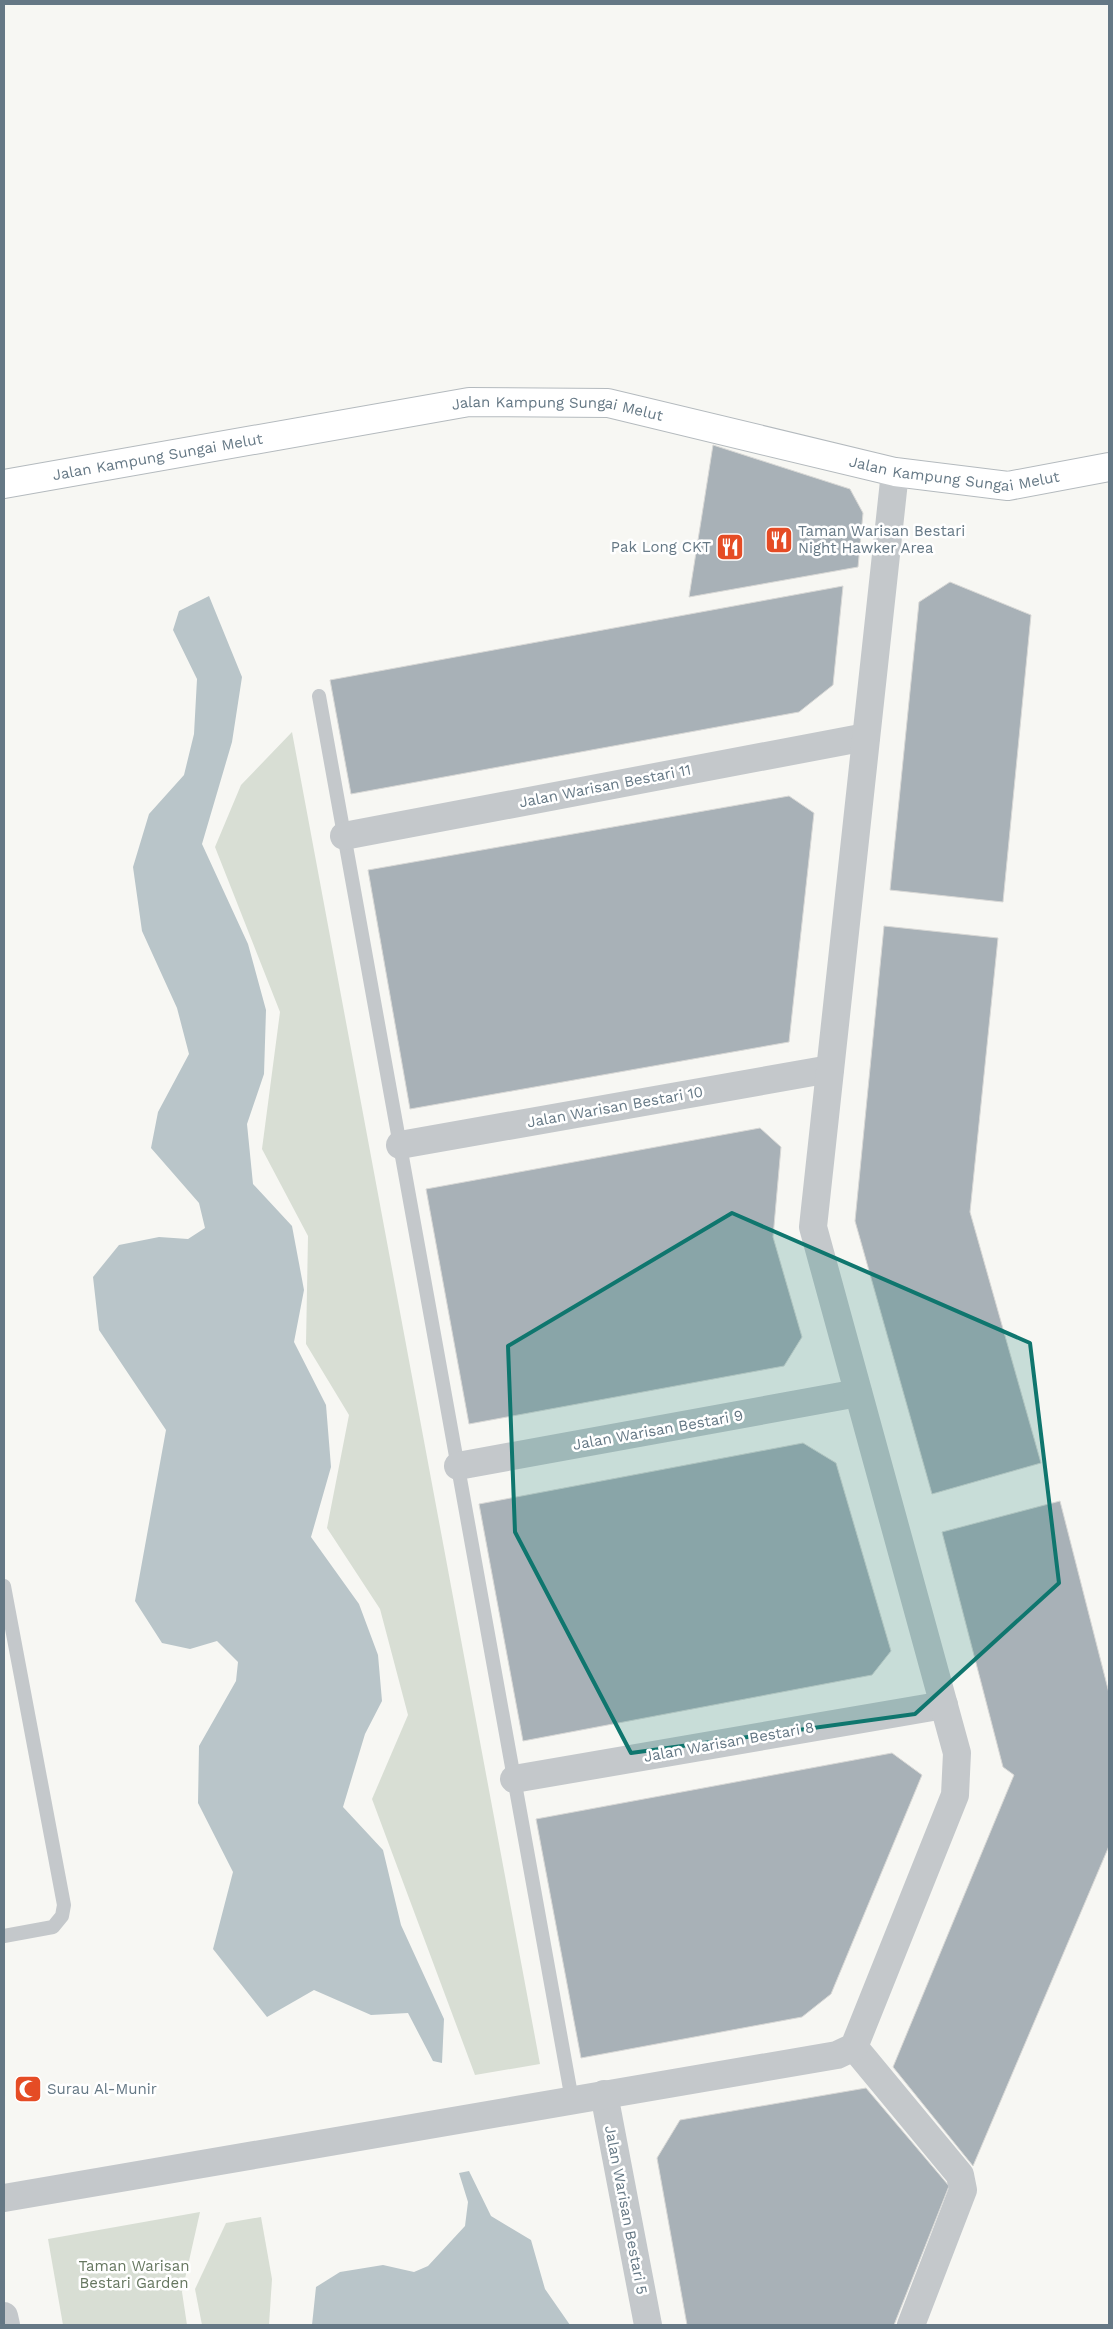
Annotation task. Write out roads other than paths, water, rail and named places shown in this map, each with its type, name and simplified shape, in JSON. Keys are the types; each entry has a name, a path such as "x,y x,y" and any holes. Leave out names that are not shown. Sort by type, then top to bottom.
{"main road":[{"name":"Jalan Kampung Sungai Melut","path":"4,484 468,402 608,403 895,472 1008,486 1109,466"}],"street":[{"path":"4,2198 837,2055 854,2047 955,1795 957,1753 813,1227 895,472"},
{"name":"Jalan Warisan Bestari 11","path":"344,836 866,736"},
{"name":"Jalan Warisan Bestari 10","path":"400,1145 830,1069"},
{"name":"Jalan Warisan Bestari 9","path":"458,1466 858,1393"},
{"name":"Jalan Warisan Bestari 8","path":"514,1779 944,1705"},
{"path":"854,2047 960,2175 963,2190 911,2325"},
{"name":"Jalan Warisan Bestari 5","path":"604,2094 648,2325"},
{"path":"4,2316 6,2325"}],"lane":[{"path":"319,696 572,2100"},
{"path":"4,1586 64,1905 62,1916 54,1927 4,1936"}],"place":[{"name":"Taman Warisan Bestari Night Hawker Area","path":"779,540"},
{"name":"Pak Long CKT","path":"730,547"},
{"name":"Surau Al-Munir","path":"28,2089"}],"park label":[{"name":"Taman Warisan Bestari Garden","path":"134,2274"}]}
